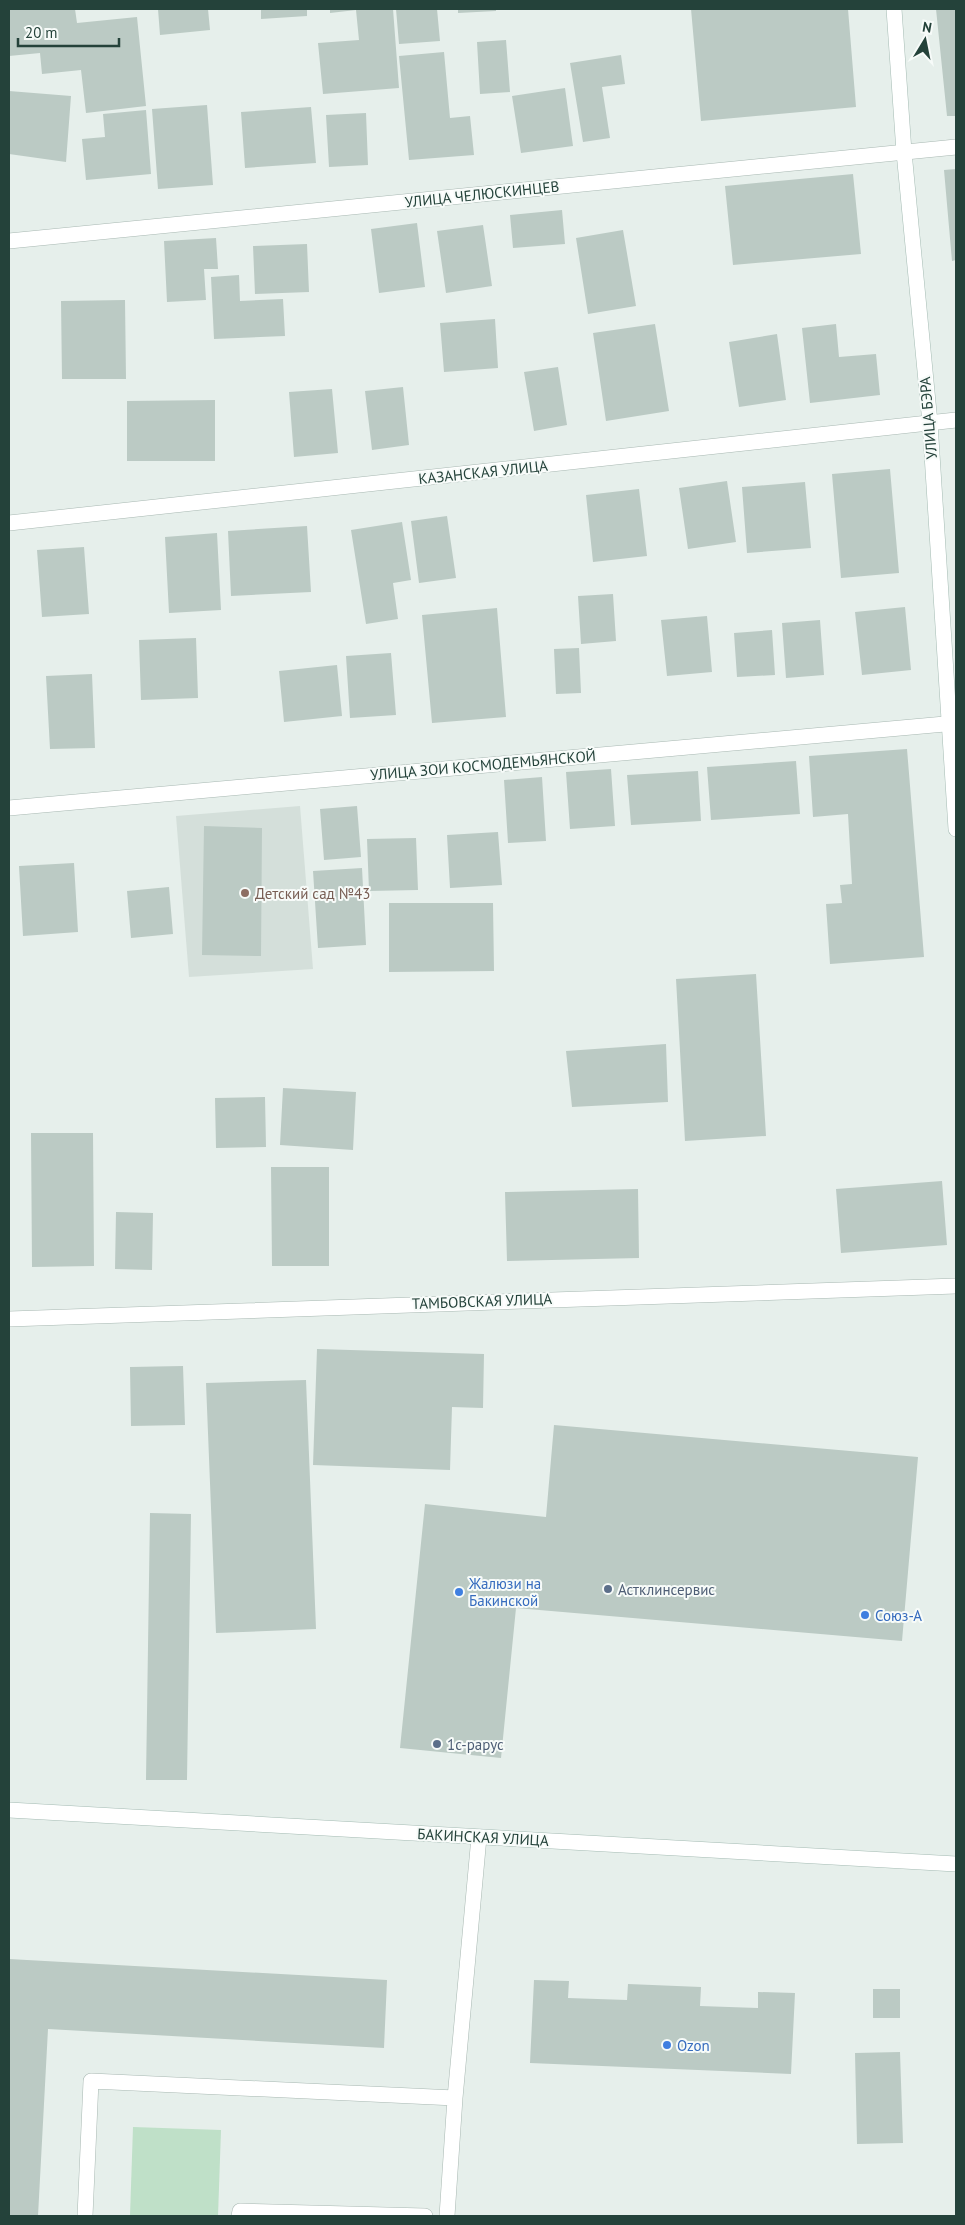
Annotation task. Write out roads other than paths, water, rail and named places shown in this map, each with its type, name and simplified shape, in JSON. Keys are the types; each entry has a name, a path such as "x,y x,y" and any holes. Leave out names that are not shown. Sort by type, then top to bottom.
{"street":[{"name":"УЛИЦА БЭРА","path":"894,9 904,152 930,423 952,723 956,829"},
{"name":"УЛИЦА ЧЕЛЮСКИНЦЕВ","path":"9,240 956,147"},
{"name":"КАЗАНСКАЯ УЛИЦА","path":"9,523 956,420"},
{"name":"УЛИЦА ЗОИ КОСМОДЕМЬЯНСКОЙ","path":"9,808 952,723"},
{"name":"ТАМБОВСКАЯ УЛИЦА","path":"9,1319 956,1286"},
{"name":"БАКИНСКАЯ УЛИЦА","path":"9,1810 956,1864"},
{"path":"447,2216 455,2098 479,1837"},
{"path":"85,2216 91,2081 455,2098"},
{"path":"239,2216 240,2210 425,2216"}],"place":[{"name":"Детский сад №43","path":"245,893"},
{"name":"Астклинсервис","path":"608,1589"},
{"name":"Жалюзи на Бакинской","path":"459,1592"},
{"name":"Союз-А","path":"865,1615"},
{"name":"1с-рарус","path":"437,1744"},
{"name":"Ozon","path":"667,2045"}]}
